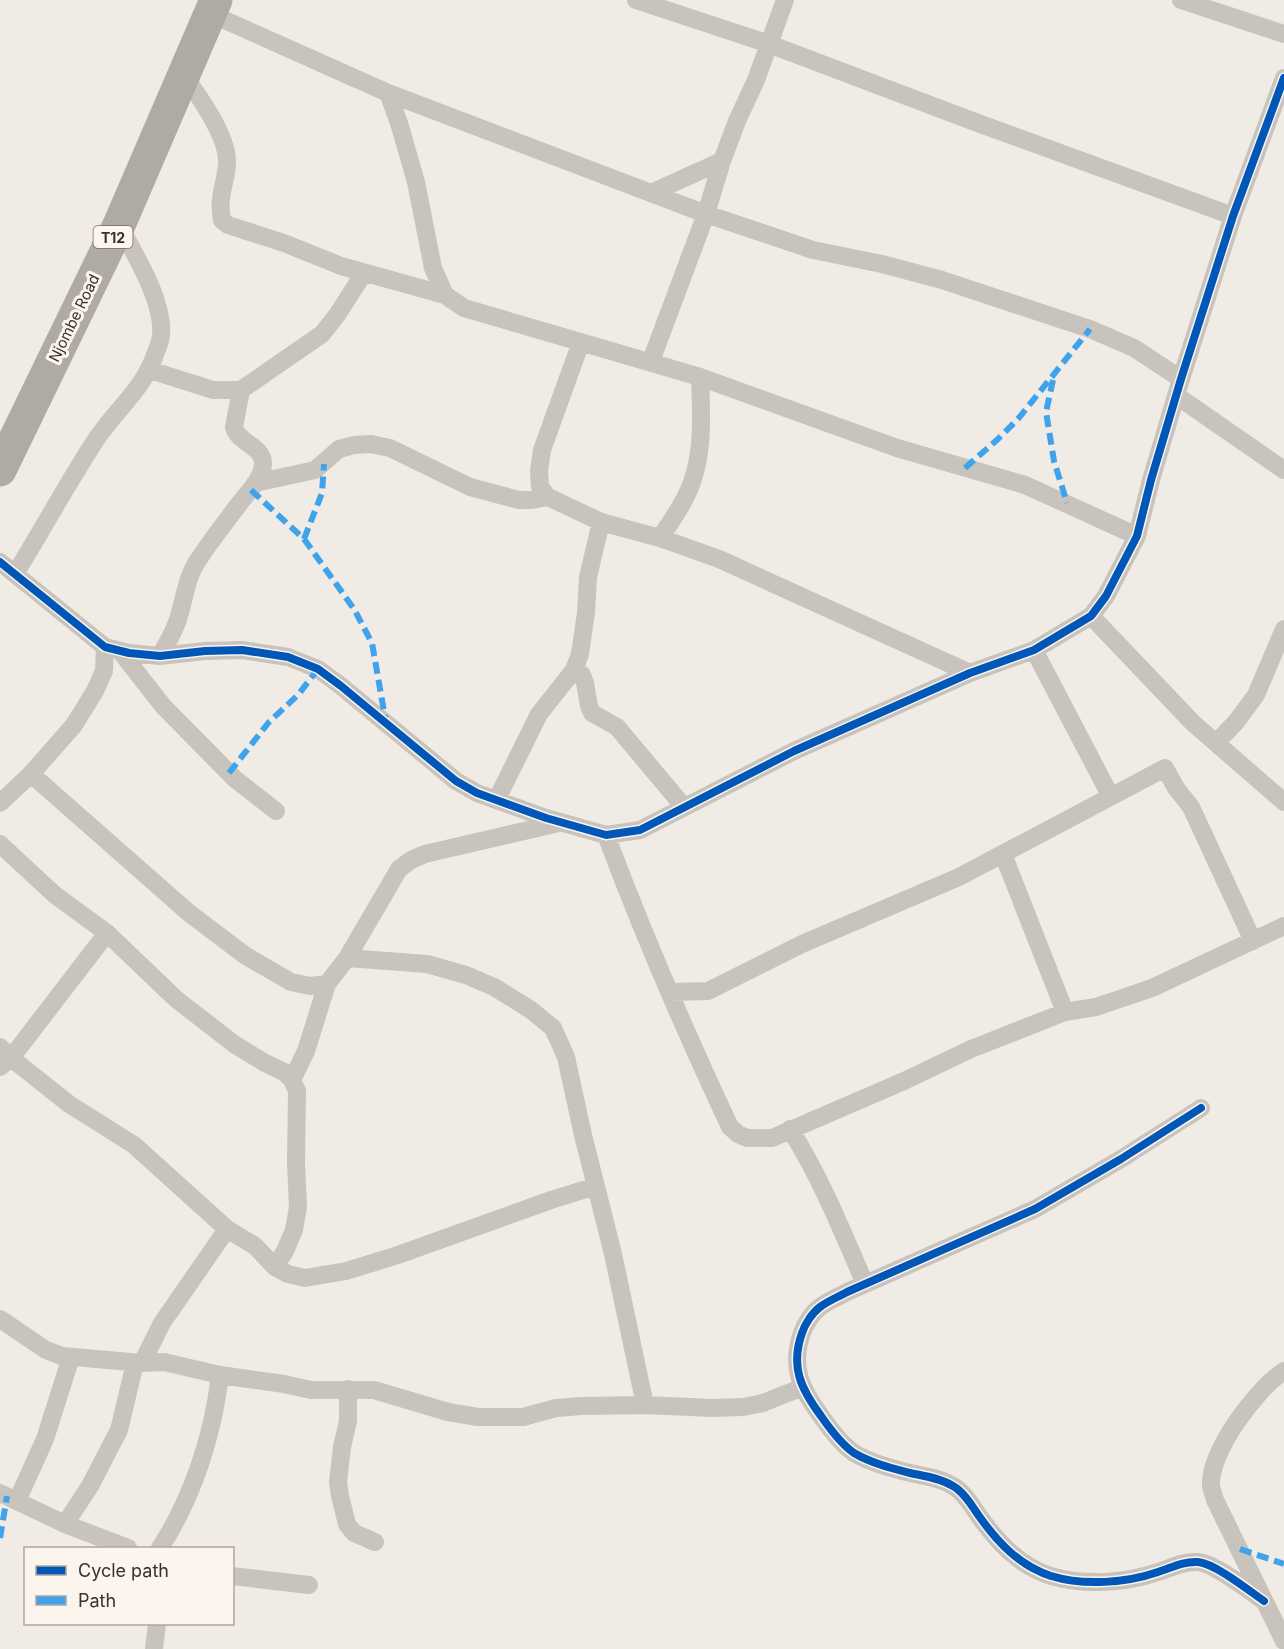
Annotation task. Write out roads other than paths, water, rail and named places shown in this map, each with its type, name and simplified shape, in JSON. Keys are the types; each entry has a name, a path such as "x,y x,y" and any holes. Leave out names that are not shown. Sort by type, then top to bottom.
{"highway":[{"name":"Njombe Road","path":"0,470 119,225 212,4"}],"street":[{"path":"636,0 769,44 1233,216"},
{"path":"651,361 706,214 722,161 785,0"},
{"path":"1181,0 1284,34"},
{"path":"212,4 388,93 706,214 813,250 882,264 942,280 1090,328 1134,348 1179,388 1284,471"},
{"path":"183,75 204,105 225,148 227,160 219,207 222,220 228,225 364,273 446,295 464,308 700,376 897,448 1025,485 1137,536"},
{"path":"112,649 160,656 242,650 288,657 318,669 456,781 477,793 606,835 640,830 794,751 970,673 1034,650 1091,616 1106,596 1137,536 1151,480 1233,216 1284,78"},
{"path":"388,93 416,182 433,268 446,295"},
{"path":"651,193 722,161"},
{"path":"15,574 97,438 112,416 132,396 150,369 161,335 157,306 146,275 119,225"},
{"path":"150,369 213,390 241,390 322,334 338,315 364,273"},
{"path":"581,342 542,450 538,471 540,487 548,497 601,522 660,538 719,560 970,673"},
{"path":"660,538 678,512 692,483 699,455 700,376"},
{"path":"160,656 176,625 188,581 195,565 255,483 263,465 261,455 235,432 241,390"},
{"path":"255,483 315,470 339,449 371,444 390,448 470,487 519,500 548,497"},
{"path":"497,799 539,714 574,670 580,654 588,577 601,522"},
{"path":"0,562 112,649 163,706 235,779 276,811"},
{"path":"1091,616 1193,723 1284,802"},
{"path":"1215,742 1236,722 1256,694 1284,629"},
{"path":"0,803 31,774 74,725 95,692 112,649"},
{"path":"1034,650 1110,795"},
{"path":"574,670 582,675 592,713 616,727 684,807"},
{"path":"670,992 708,991 802,944 958,877 1165,768 1176,788 1191,807 1253,941"},
{"path":"31,774 189,913 246,956 291,982 310,986 327,984"},
{"path":"292,1080 306,1051 327,984 347,958 399,869 425,854 561,822"},
{"path":"606,835 693,1049 730,1126 738,1134 747,1138 771,1138 971,1050 1065,1012 1096,1007 1152,987 1284,926"},
{"path":"0,844 55,895 106,933 176,999 234,1044 284,1072 292,1080 297,1091 298,1207 294,1230 285,1251 275,1266"},
{"path":"1003,854 1065,1012"},
{"path":"106,933 4,1058 69,1104 134,1144 227,1229 255,1246 275,1266 288,1274 305,1278 346,1271 596,1186"},
{"path":"347,958 427,964 466,975 494,987 545,1019 554,1028 566,1056 645,1405"},
{"path":"1201,1108 1121,1159 1035,1209 865,1284 818,1308 804,1326 796,1349 796,1369 807,1398 833,1433 853,1452 873,1462 934,1478 954,1486 971,1504 992,1533 1018,1560 1033,1569 1054,1577 1086,1582 1130,1579 1178,1564 1199,1562 1221,1572 1264,1601"},
{"path":"790,1129 805,1152 865,1284"},
{"path":"65,1524 90,1486 119,1430 139,1363 162,1323 227,1229"},
{"path":"0,1319 46,1350 62,1356 139,1363 164,1362 220,1375 311,1390 374,1390 448,1412 478,1417 523,1417 556,1408 645,1405 743,1407 763,1403 803,1387"},
{"path":"18,1502 45,1439 71,1357"},
{"path":"1284,1371 1271,1380 1232,1428 1222,1446 1212,1476 1211,1487 1215,1500 1284,1641"},
{"path":"161,1547 188,1495 202,1457 216,1410 220,1375"},
{"path":"348,1389 348,1421 339,1473 340,1496 347,1524 354,1533 375,1542"},
{"path":"0,1493 65,1524 125,1547"},
{"path":"234,1576 309,1585"},
{"path":"154,1649 157,1625"}]}
